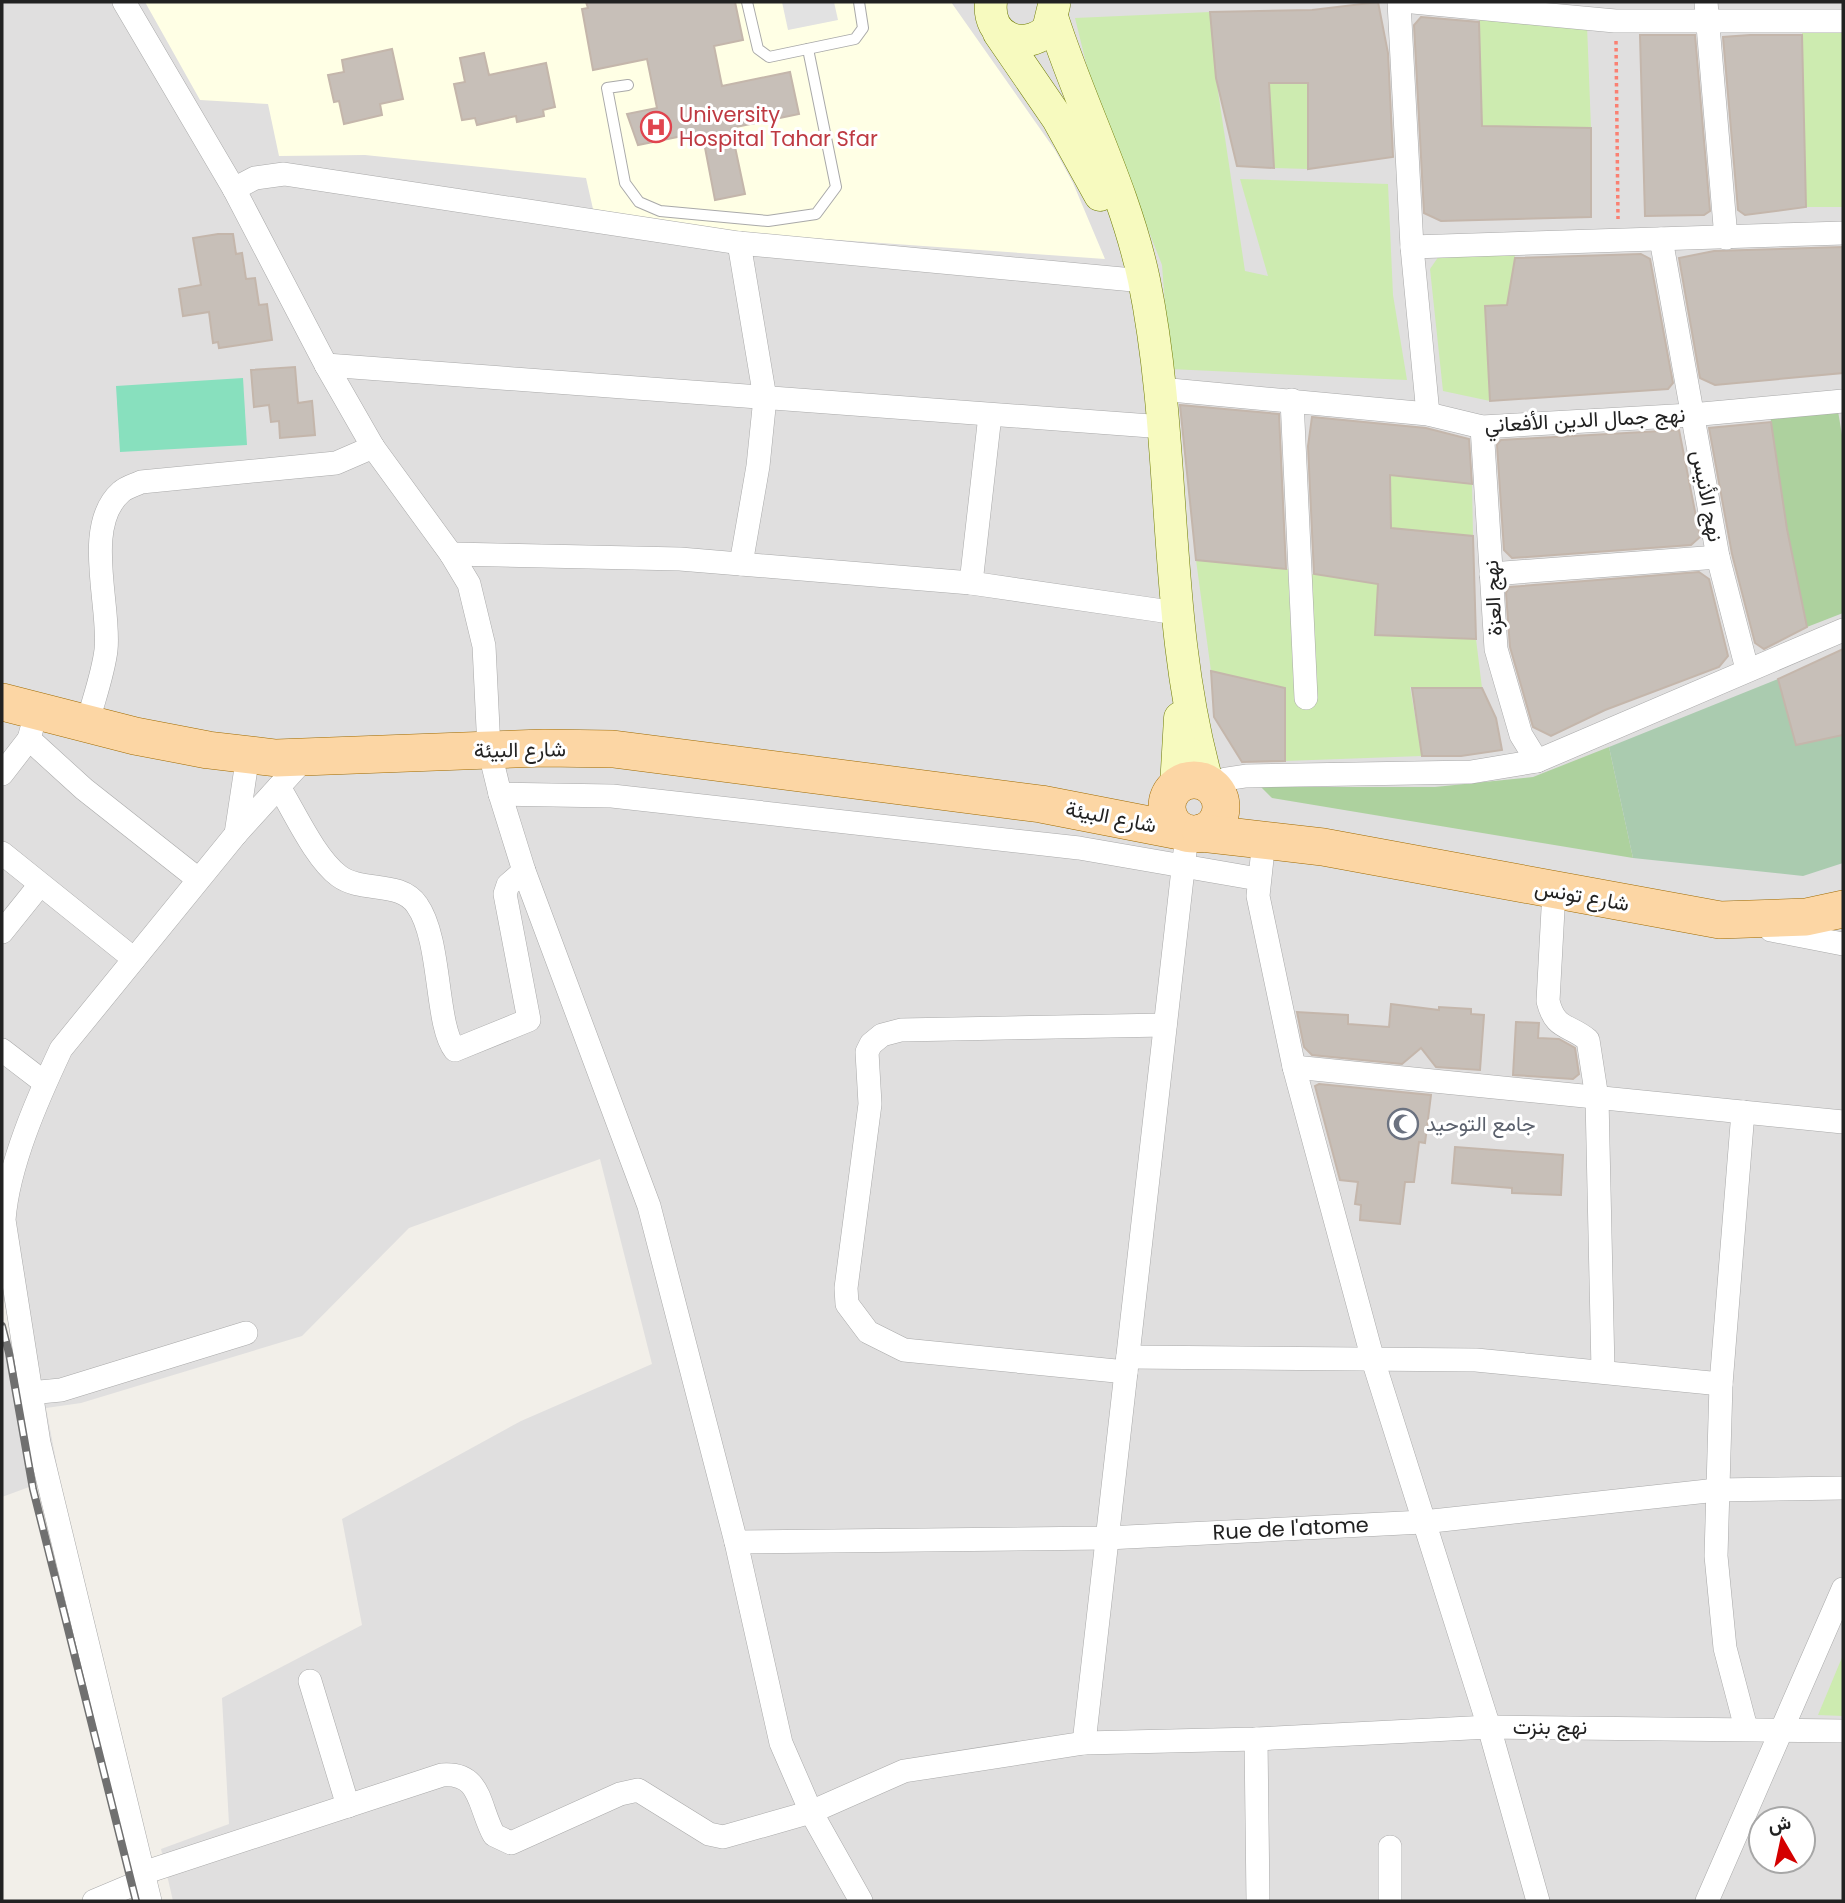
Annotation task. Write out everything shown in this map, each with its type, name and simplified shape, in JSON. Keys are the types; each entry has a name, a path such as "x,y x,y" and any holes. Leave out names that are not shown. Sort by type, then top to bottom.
{"main road":[{"name":"شارع البيئة","path":"2,702 32,726 87,724 248,755 305,758 489,749 613,749 1041,804 1188,841"},
{"name":"شارع البيئة","path":"1041,804 1136,799 1205,790"},
{"path":"1205,790 1220,815 1209,830 1188,841 1174,826 1167,810 1167,802 1205,790"},
{"name":"شارع تونس","path":"1205,790 1242,813 1323,847"},
{"name":"شارع تونس","path":"1188,841 1264,841 1323,847 1720,920 1806,917 1843,909"}],"street":[{"path":"124,2 234,189 326,365 373,447 451,554 468,584 481,627 489,749 500,794 524,871 649,1206 736,1542 781,1743 811,1812 861,1901"},
{"path":"1399,2 1412,247 1428,414"},
{"path":"1413,2 1615,12 1706,11 1843,21"},
{"path":"990,14 1009,39 1030,41 1048,30 1053,11"},
{"path":"1053,11 1128,217 1144,281 1164,428 1182,664 1205,790 1226,779 1247,776 1471,772 1536,761 1843,629"},
{"path":"1706,11 1726,238"},
{"path":"990,14 1084,162 1144,281"},
{"path":"234,189 255,178 284,174 739,243 1144,281"},
{"path":"1412,247 1619,238 1726,238 1843,233"},
{"name":"نهج الأنيس","path":"1661,239 1718,557 1747,669"},
{"path":"739,243 765,398 758,466 741,564"},
{"path":"326,365 1164,428"},
{"name":"نهج جمال الدين الأفعاني","path":"1160,389 1428,414 1482,427 1691,415 1843,401"},
{"path":"1292,400 1306,698"},
{"path":"971,583 990,415"},
{"name":"نهج العزة","path":"1482,427 1496,649 1503,682 1521,735 1536,761"},
{"path":"87,724 106,651 101,583 102,535 109,510 121,492 141,482 336,463 373,447"},
{"path":"451,554 680,559 971,583 1177,612"},
{"path":"1492,574 1718,557"},
{"path":"2,774 32,726 84,789 198,879"},
{"path":"236,834 248,755"},
{"path":"145,1885 29,1393 13,1353 4,1220 6,1197 45,1083 61,1049 198,879 305,758"},
{"path":"279,787 335,872 357,885 407,895 418,906 440,978 447,1034 455,1050 462,1050 529,1020 505,894 508,885 524,871"},
{"path":"500,794 612,796 1079,848 1188,841 1258,879"},
{"path":"1084,1743 1188,841"},
{"path":"1264,841 1258,896 1294,1067 1373,1360 1489,1727 1538,1901"},
{"path":"2,853 39,886 134,960"},
{"path":"2,932 39,886"},
{"path":"1554,891 1548,1001 1558,1024 1588,1040 1597,1098 1603,1370"},
{"path":"1720,920 1843,944"},
{"path":"1165,1025 901,1030 882,1035 871,1044 867,1052 870,1104 846,1288 847,1304 868,1332 904,1350 1127,1365 1476,1360 1603,1370 1721,1384"},
{"path":"2,1050 45,1083"},
{"path":"1294,1067 1843,1122"},
{"path":"1743,1112 1721,1384 1716,1556 1725,1648 1746,1728"},
{"path":"29,1393 61,1390 246,1333"},
{"name":"Rue de l'atome","path":"736,1542 1107,1538 1423,1522 1717,1490 1843,1488"},
{"path":"1707,1901 1843,1590"},
{"path":"310,1681 348,1806"},
{"name":"نهج بنزت","path":"94,1901 145,1885 348,1806 442,1775 458,1774 473,1783 494,1835 511,1843 628,1790 648,1793 694,1826 723,1838 811,1812 904,1771 1084,1743 1256,1739 1489,1727 1782,1728 1843,1731"},
{"path":"1256,1739 1258,1901"},
{"path":"1390,1847 1390,1901"}],"lane":[{"path":"747,2 756,44 761,52 774,56 859,36 863,23 859,2"},
{"path":"628,85 607,89 625,183 639,202 660,211 784,220 816,214 825,206 836,187 808,49"}],"path":[{"path":"1615,12 1619,238"}],"shaded area":[{"path":"2,2 1843,2 1843,1901 173,1901 161,1849 229,1824 222,1698 362,1625 342,1519 521,1421 652,1364 600,1159 409,1228 302,1336 81,1403 46,1408 59,1476 2,1497 2,1343 13,1339 2,1293"},
{"name":"University Hospital Tahar Sfar","path":"145,2 951,2 1055,150 1073,183 1105,259 740,233 593,209 586,178 365,155 279,156 268,104 200,100"},
{"path":"782,2 834,2 838,20 788,30"},
{"path":"1778,679 1796,745 1843,735 1843,863 1803,876 1633,858 1609,747"}],"green space":[{"path":"1210,12 1216,78 1245,271 1268,276 1240,179 1388,184 1393,295 1407,380 1170,369 1162,265 1091,83 1075,18"},
{"path":"1479,19 1587,25 1591,128 1482,126"},
{"path":"1802,31 1843,33 1843,207 1806,207"},
{"path":"1269,83 1308,83 1308,169 1274,168"},
{"path":"1516,249 1507,305 1485,307 1490,401 1443,391 1430,269 1441,253"},
{"path":"243,378 247,445 120,452 116,386"},
{"path":"1838,411 1843,441 1843,613 1807,627 1787,529 1770,415"},
{"path":"1390,475 1472,484 1473,536 1391,528"},
{"path":"1196,560 1288,569 1291,626 1309,628 1311,574 1378,583 1375,635 1476,639 1482,688 1410,687 1422,756 1285,761 1211,671"},
{"path":"1609,747 1633,858 1272,798 1261,787 1435,787 1533,777"},
{"path":"1843,1655 1843,1716 1818,1715"}],"building":[{"path":"586,2 735,2 743,40 714,46 722,86 790,72 799,114 731,128 745,194 715,200 702,132 638,145 627,114 657,108 647,59 593,70 582,9 588,8"},
{"path":"1378,2 1388,53 1393,157 1308,169 1308,83 1269,83 1274,168 1237,166 1216,78 1210,12 1312,10"},
{"path":"1421,17 1479,22 1482,126 1591,128 1591,217 1441,221 1424,213 1414,25"},
{"path":"1640,35 1695,35 1710,211 1704,215 1645,216"},
{"path":"1802,35 1806,207 1745,215 1738,210 1723,37"},
{"path":"392,49 403,99 380,104 382,115 344,124 339,101 334,102 328,75 344,72 342,60"},
{"path":"484,53 489,75 546,63 555,107 543,110 544,116 517,122 516,116 477,125 475,118 462,120 454,84 465,82 460,58"},
{"path":"233,234 236,254 242,253 246,279 255,278 259,305 267,304 272,340 219,348 218,342 213,343 209,312 183,316 179,289 201,285 193,238"},
{"path":"1843,247 1843,373 1715,385 1700,378 1679,258 1714,251"},
{"path":"1641,254 1650,259 1673,383 1668,389 1490,401 1485,306 1507,305 1515,258"},
{"path":"295,367 298,403 312,401 315,435 280,438 279,421 271,422 269,405 254,407 251,370"},
{"path":"1180,405 1279,414 1286,569 1196,560"},
{"path":"1312,417 1426,428 1469,439 1472,484 1390,475 1391,528 1473,536 1476,639 1375,635 1378,584 1314,574 1308,446"},
{"path":"1771,422 1787,529 1807,627 1764,649 1755,643 1732,554 1709,428"},
{"path":"1679,430 1700,537 1691,545 1512,558 1504,550 1497,445 1501,440"},
{"path":"1699,572 1709,579 1728,656 1719,667 1605,710 1551,736 1533,727 1510,647 1506,593 1509,587"},
{"path":"1843,649 1843,735 1796,745 1778,679"},
{"path":"1211,671 1285,688 1285,761 1242,762 1214,717"},
{"path":"1412,688 1482,688 1496,718 1502,750 1461,756 1422,756"},
{"path":"1391,1004 1439,1010 1439,1007 1471,1009 1471,1014 1484,1015 1480,1070 1436,1067 1421,1048 1402,1064 1312,1055 1304,1047 1297,1012 1348,1015 1348,1024 1389,1027"},
{"path":"1516,1022 1539,1023 1538,1038 1559,1039 1575,1048 1579,1074 1573,1079 1513,1075"},
{"path":"1319,1084 1431,1095 1425,1143 1419,1142 1414,1182 1405,1182 1400,1224 1360,1220 1361,1205 1355,1204 1358,1182 1340,1180 1315,1086"},
{"path":"1455,1147 1563,1155 1561,1195 1512,1193 1512,1188 1452,1183"}],"railway":[{"path":"2,1326 33,1489 136,1901"}],"place":[{"name":"University Hospital Tahar Sfar","path":"656,127"},
{"name":"جامع التوحيد","path":"1403,1124"}]}
